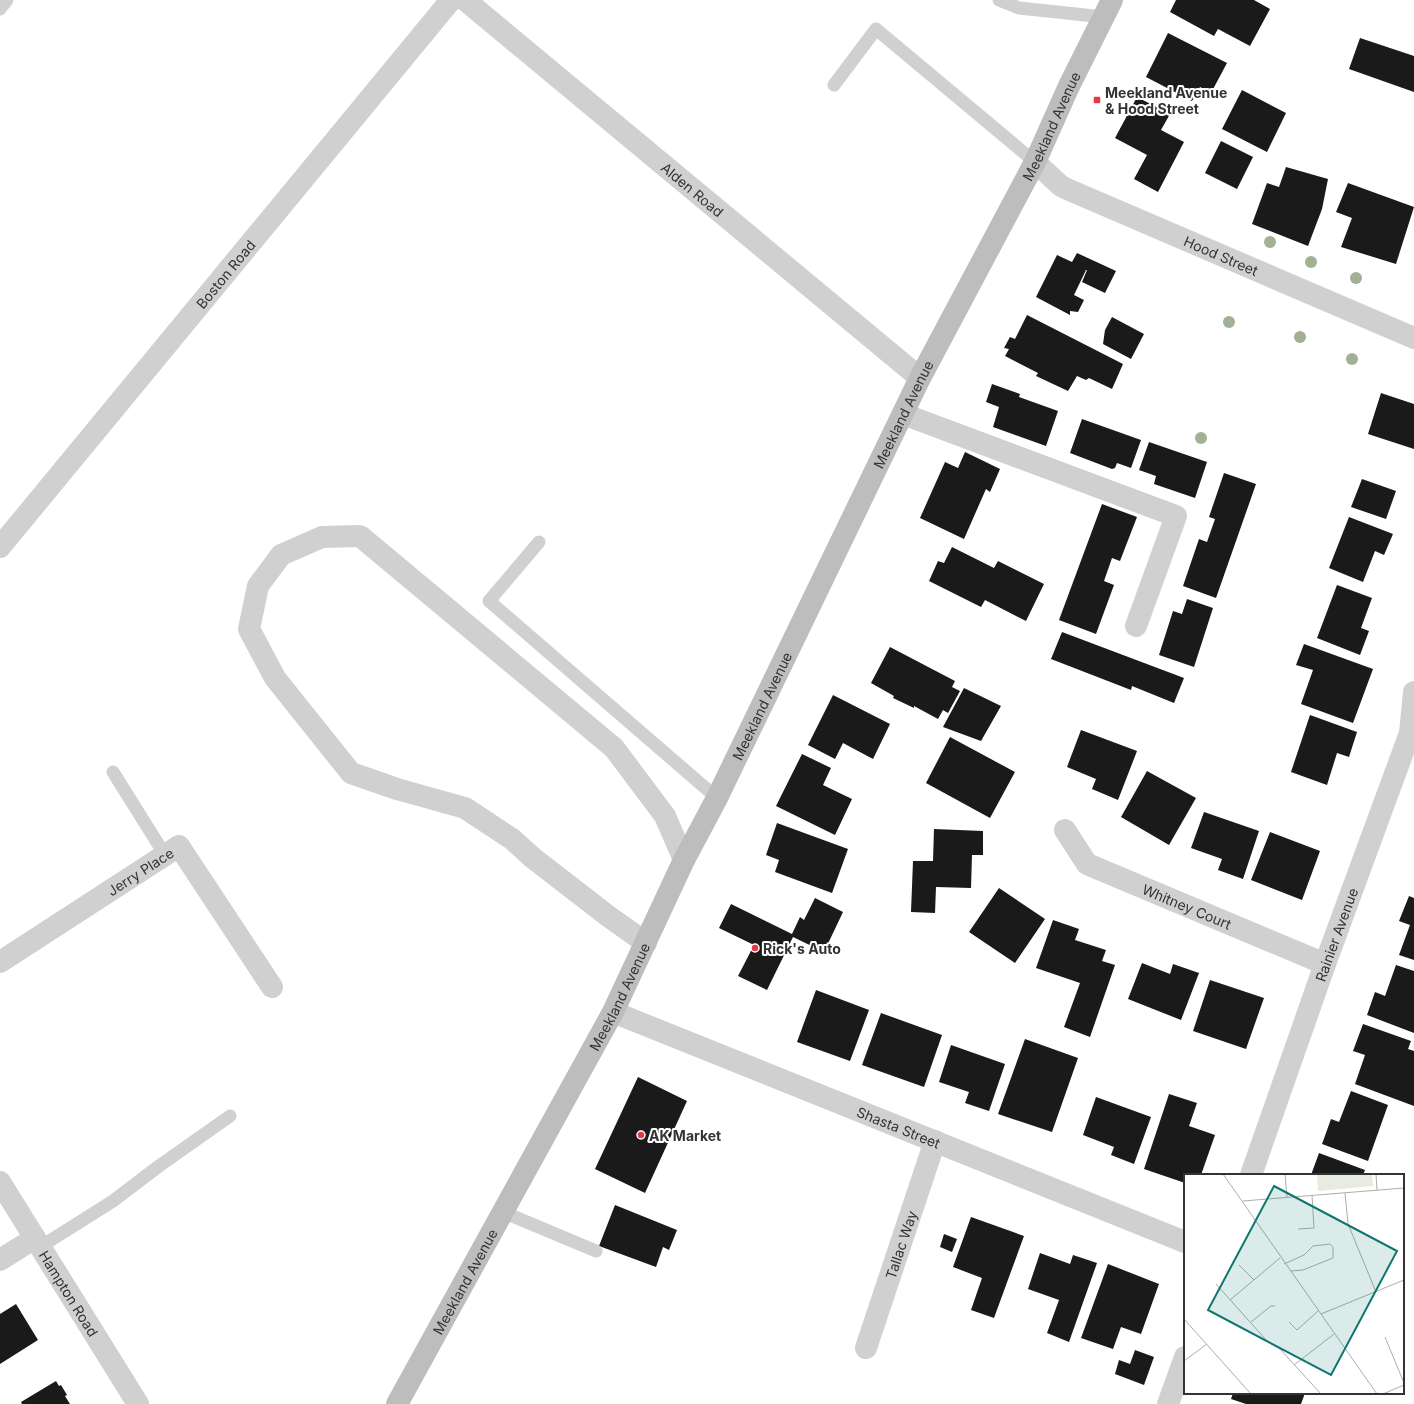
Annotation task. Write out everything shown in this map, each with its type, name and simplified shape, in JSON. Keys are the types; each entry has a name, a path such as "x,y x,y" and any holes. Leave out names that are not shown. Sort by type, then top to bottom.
{"main road":[{"name":"Meekland Avenue","path":"397,1404 613,1012 684,860 717,798 920,378 1035,162 1069,86 1108,8"}],"street":[{"name":"Boston Road","path":"0,547 451,0"},
{"name":"Alden Road","path":"465,0 920,378"},
{"name":"Hood Street","path":"1035,162 1060,186 1414,338"},
{"path":"903,414 1176,516 1136,626"},
{"path":"646,943 608,916 512,839 465,808 397,790 351,772 275,678 249,630 258,586 282,555 322,537 360,536 614,748 665,816 684,860"},
{"name":"Rainier Avenue","path":"1251,1174 1325,964 1410,733 1414,692"},
{"name":"Whitney Court","path":"1066,830 1088,864 1325,964"},
{"name":"Jerry Place","path":"0,962 179,846 272,987"},
{"name":"Shasta Street","path":"613,1012 1184,1242"},
{"name":"Tallac Way","path":"866,1348 935,1141"},
{"name":"Hampton Road","path":"0,1182 138,1404"},
{"path":"0,1260 38,1242"},
{"path":"1168,1404 1184,1360"}],"lane":[{"path":"0,9 7,0"},
{"path":"999,0 1020,8 1108,8"},
{"path":"834,85 876,29 1035,162"},
{"path":"539,542 489,601 717,798"},
{"path":"113,772 165,856"},
{"path":"38,1242 113,1201 159,1166 230,1116"},
{"path":"503,1212 596,1251"}],"building":[{"path":"1176,0 1254,0 1270,9 1250,46 1218,29 1214,36 1170,12"},
{"path":"1168,33 1227,63 1211,93 1200,87 1192,101 1146,77"},
{"path":"1360,38 1414,56 1414,92 1349,69"},
{"path":"1242,90 1286,113 1267,152 1222,129"},
{"path":"1137,97 1170,114 1161,130 1184,142 1158,192 1134,179 1147,155 1115,138"},
{"path":"1221,141 1253,157 1237,189 1205,173"},
{"path":"1286,167 1328,179 1322,209 1308,246 1252,224 1267,183 1279,187"},
{"path":"1348,183 1414,207 1396,264 1341,247 1352,218 1336,212"},
{"path":"1077,253 1116,271 1105,293 1082,282 1086,270 1074,295 1084,300 1078,312 1070,311 1070,315 1036,297 1057,255 1072,262"},
{"path":"1027,315 1123,364 1112,389 1089,378 1086,380 1077,376 1068,391 1036,376 1038,373 1005,356 1009,349 1004,348 1010,337 1015,339"},
{"path":"1112,317 1144,334 1131,359 1103,344 1105,330"},
{"path":"992,384 1020,394 1019,397 1058,411 1046,446 993,427 999,407 986,402"},
{"path":"1381,393 1414,404 1414,449 1368,434"},
{"path":"1082,419 1141,440 1131,468 1117,463 1115,468 1112,469 1070,453"},
{"path":"1149,442 1207,462 1195,498 1154,484 1156,476 1139,470"},
{"path":"965,452 1000,469 990,492 986,489 964,539 920,518 945,462 958,468"},
{"path":"1224,473 1256,484 1216,598 1183,586 1199,539 1207,542 1215,519 1209,517"},
{"path":"1362,479 1396,491 1386,519 1351,507"},
{"path":"1102,504 1137,517 1120,561 1112,558 1104,581 1114,585 1096,634 1059,620"},
{"path":"1349,517 1393,534 1384,555 1375,551 1363,582 1329,568"},
{"path":"952,547 994,568 998,561 1044,584 1026,621 985,600 981,607 929,581 938,561 944,563"},
{"path":"1337,585 1372,598 1361,628 1369,631 1360,655 1317,638"},
{"path":"1187,599 1213,608 1194,667 1159,655 1173,611 1182,614"},
{"path":"1062,632 1184,678 1174,703 1132,686 1131,690 1051,659"},
{"path":"1304,644 1373,669 1353,723 1301,704 1313,670 1296,665"},
{"path":"890,647 955,681 952,687 960,691 948,713 943,710 938,719 914,706 914,708 893,698 894,696 871,683"},
{"path":"964,688 1001,706 981,741 943,727"},
{"path":"833,695 890,724 873,759 843,743 835,759 808,745"},
{"path":"1310,715 1357,732 1349,757 1337,753 1327,785 1291,772"},
{"path":"1081,730 1137,751 1118,800 1092,789 1096,779 1067,767"},
{"path":"950,737 1015,772 990,818 926,783"},
{"path":"802,754 831,768 823,785 852,799 835,835 776,806"},
{"path":"1147,771 1196,798 1169,845 1121,817"},
{"path":"1204,812 1259,831 1243,879 1218,870 1222,859 1191,848"},
{"path":"777,823 848,849 832,893 775,872 779,860 766,855"},
{"path":"934,829 983,831 983,855 972,855 971,888 936,887 935,913 911,912 913,861 933,861"},
{"path":"1270,832 1320,851 1302,900 1251,880"},
{"path":"999,888 1045,919 1015,963 969,932"},
{"path":"1409,896 1414,898 1414,960 1399,955 1410,925 1399,921"},
{"path":"815,898 843,912 824,952 793,937 767,990 738,976 754,945 719,928 731,904 792,934 800,917 804,920"},
{"path":"1053,920 1079,929 1075,940 1106,950 1102,961 1115,965 1090,1037 1064,1027 1080,983 1036,968"},
{"path":"1142,963 1170,974 1173,964 1199,973 1181,1020 1128,999"},
{"path":"1396,965 1414,971 1414,1033 1367,1015 1375,992 1385,996"},
{"path":"1210,980 1264,998 1246,1049 1193,1031"},
{"path":"816,990 869,1010 850,1061 797,1042"},
{"path":"881,1013 942,1035 924,1087 862,1065"},
{"path":"1363,1024 1411,1041 1408,1049 1414,1051 1414,1106 1355,1084 1365,1055 1353,1051"},
{"path":"1025,1039 1078,1058 1052,1132 998,1114"},
{"path":"951,1045 1005,1064 989,1111 965,1103 969,1092 939,1082"},
{"name":"AK Market","path":"638,1077 687,1101 645,1193 595,1169"},
{"path":"1351,1091 1388,1105 1368,1161 1322,1144 1331,1119 1339,1122"},
{"path":"1169,1094 1197,1103 1189,1126 1215,1135 1201,1174 1184,1174 1184,1183 1144,1169"},
{"path":"1096,1097 1151,1117 1134,1164 1111,1155 1114,1147 1083,1135"},
{"path":"1319,1153 1365,1170 1363,1174 1311,1174"},
{"path":"615,1205 677,1230 669,1250 663,1247 656,1267 599,1246"},
{"path":"971,1217 1024,1236 994,1318 971,1310 982,1278 953,1267"},
{"path":"944,1234 957,1239 952,1252 940,1247"},
{"path":"1040,1253 1070,1264 1073,1255 1097,1263 1069,1342 1047,1333 1059,1300 1028,1289"},
{"path":"1108,1264 1159,1284 1141,1334 1121,1327 1113,1349 1081,1338"},
{"path":"16,1304 38,1340 0,1364 0,1314"},
{"path":"1135,1350 1154,1357 1144,1385 1115,1374 1119,1360 1130,1364"},
{"path":"56,1381 59,1386 61,1385 70,1404 22,1404 21,1402"},
{"path":"1233,1394 1305,1394 1301,1404 1246,1404 1231,1399"}],"place":[{"name":"Meekland Avenue & Hood Street","path":"1097,100"},
{"name":"Rick's Auto","path":"755,948"},
{"name":"AK Market","path":"641,1135"}]}
